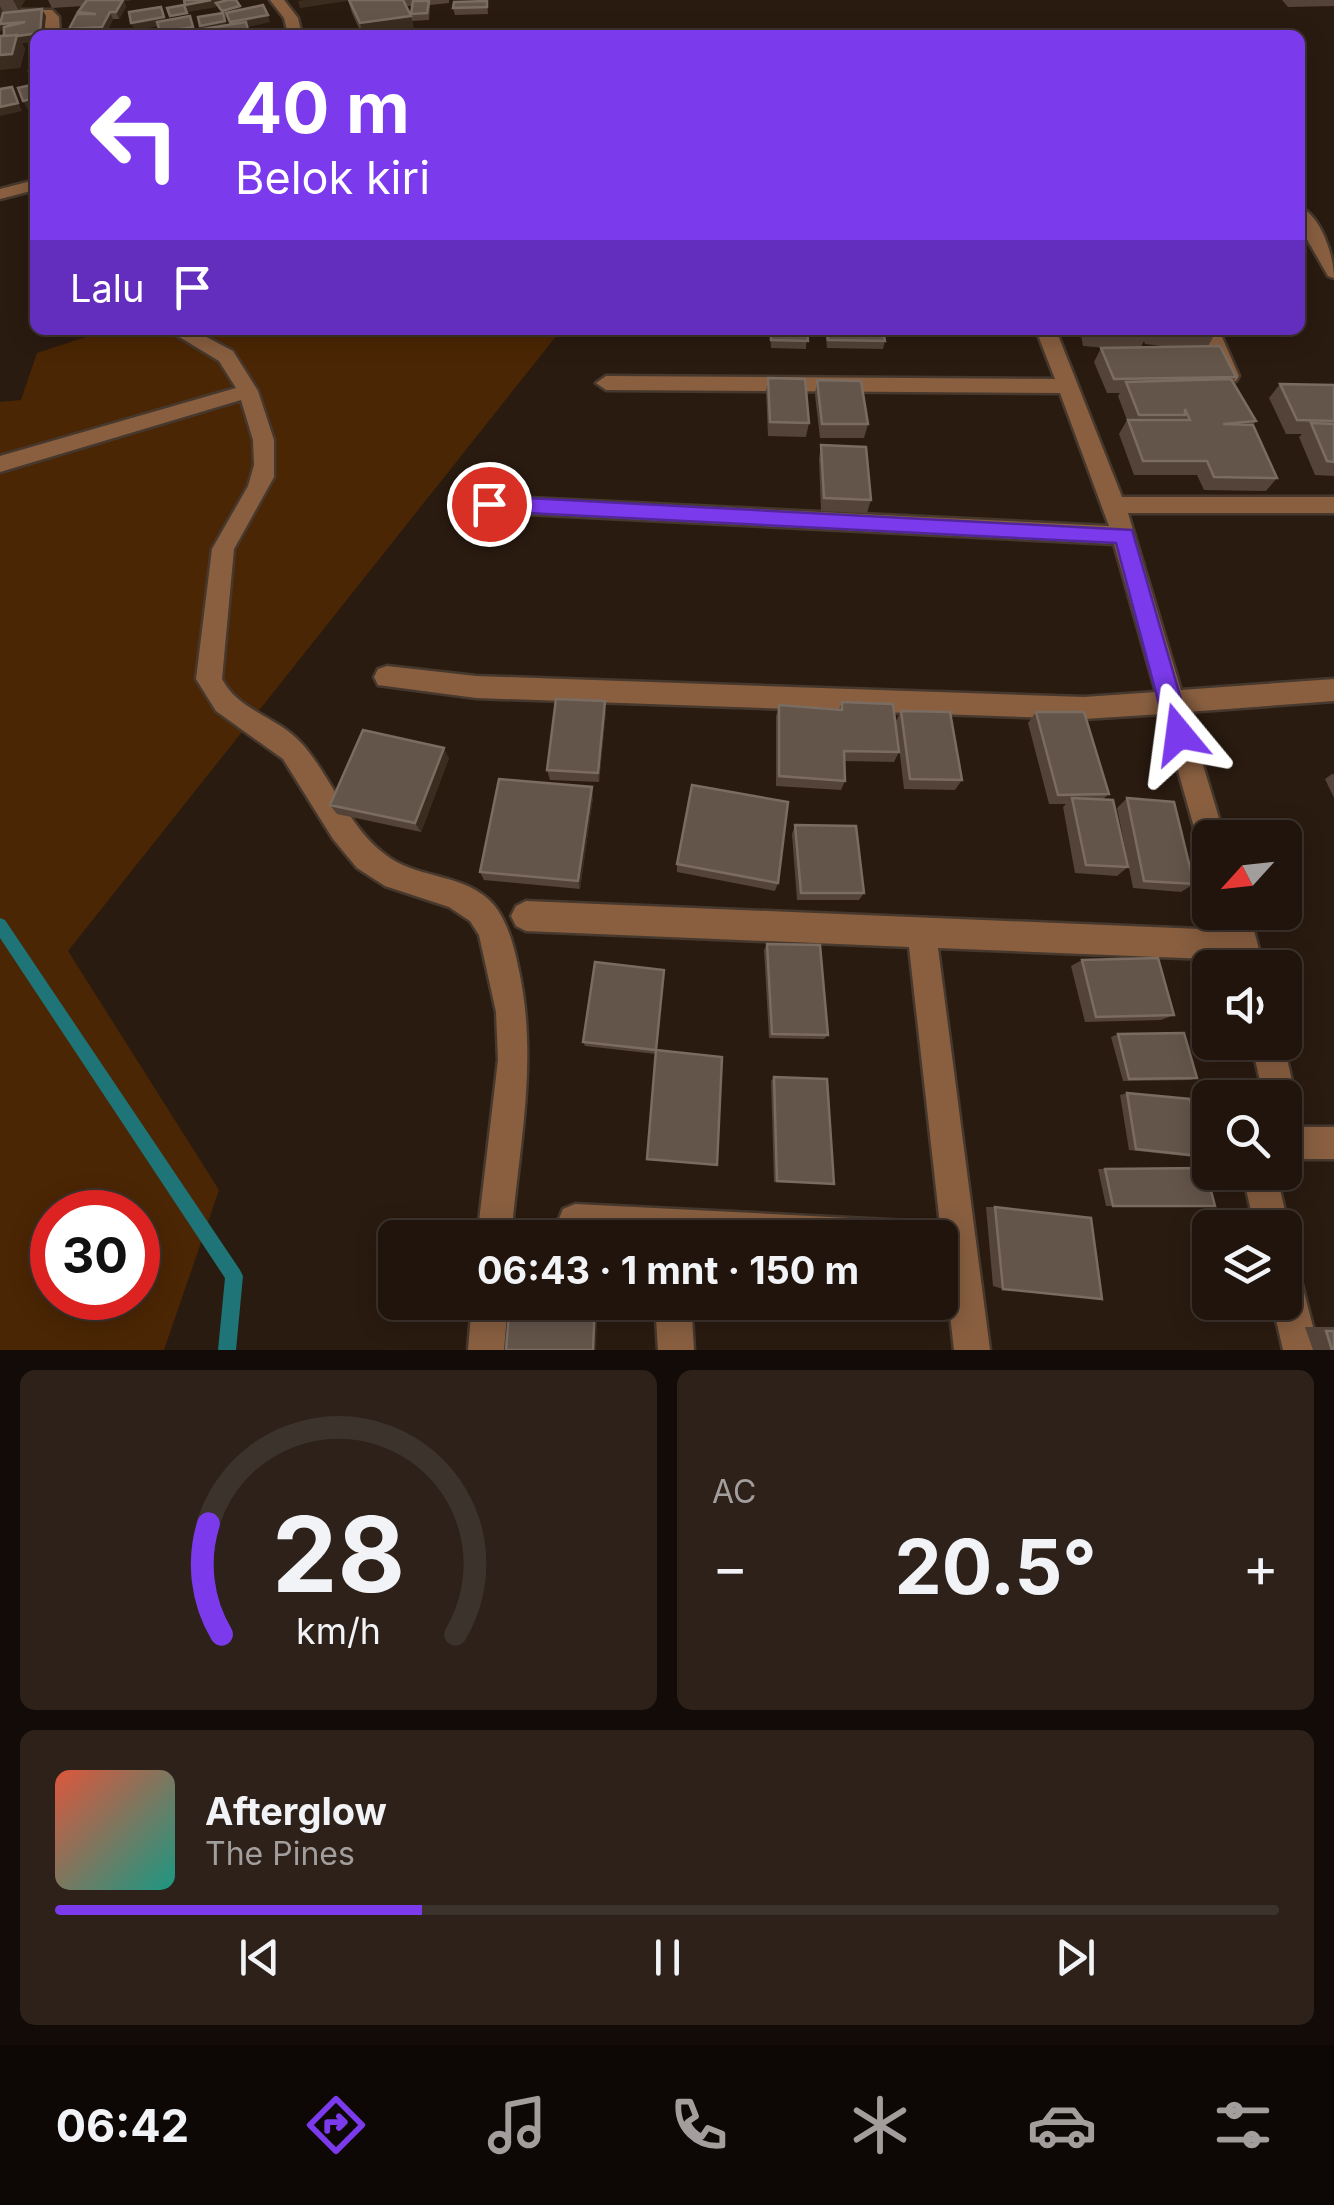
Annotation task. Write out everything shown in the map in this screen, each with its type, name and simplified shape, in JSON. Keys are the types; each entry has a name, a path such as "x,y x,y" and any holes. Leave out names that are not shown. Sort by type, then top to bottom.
{"street":[{"path":"278,0 291,18 294,30"},
{"path":"0,14 47,13 52,17 52,30"},
{"path":"0,194 30,187"},
{"path":"1305,220 1331,262"},
{"path":"1314,233 1334,233"},
{"path":"187,335 226,356 248,391 262,433 264,462 260,484 229,531 222,550 209,678 216,698 288,746 315,781 339,828 362,854 385,871 462,899 482,913 502,957 514,1032 513,1077 496,1220"},
{"path":"1048,335 1114,505 1205,820"},
{"path":"1211,335 1239,399"},
{"path":"606,382 1065,386"},
{"path":"0,464 248,391"},
{"path":"1114,505 1280,494 1334,505"},
{"path":"489,504 1124,536"},
{"path":"387,677 476,687 1064,707 1334,690"},
{"path":"526,916 922,935 1192,953"},
{"path":"922,935 947,1220"},
{"path":"1302,1138 1334,1143"},
{"path":"958,1282 972,1350"},
{"path":"486,1350 488,1320"},
{"path":"674,1320 676,1350"},
{"path":"1294,1320 1302,1350"}],"shaded area":[{"path":"92,335 557,335 68,951 219,1190 164,1350 0,1350 0,402 21,400 37,353"}],"building":[{"path":"87,0 123,0 102,27 69,29 77,14 96,14 78,12"},
{"path":"184,0 211,0 185,5"},
{"path":"236,0 240,6 222,11 216,3"},
{"path":"349,0 403,0 411,16 360,23"},
{"path":"413,1 429,1 427,13 411,14"},
{"path":"487,1 487,7 453,8 454,2"},
{"path":"184,5 187,13 170,16 167,8"},
{"path":"263,5 268,15 230,22 226,13"},
{"path":"161,7 164,17 131,23 129,12"},
{"path":"42,9 40,30 4,36 4,27 25,22 0,24 3,13"},
{"path":"223,13 225,21 200,26 198,17"},
{"path":"190,16 193,27 159,30 157,22"},
{"path":"246,22 248,30 203,30"},
{"path":"17,35 12,54 0,55 0,36"},
{"path":"30,85 30,99 23,101 18,88"},
{"path":"12,87 18,103 0,107 0,89"},
{"path":"771,335 807,335 808,341 771,340"},
{"path":"828,335 884,335 885,341 828,340"},
{"path":"1220,346 1236,377 1114,379 1101,348"},
{"path":"768,378 805,379 809,423 770,422"},
{"path":"1231,379 1256,421 1223,424 1253,425 1277,478 1214,477 1207,461 1143,461 1128,420 1190,420 1185,409 1185,415 1139,415 1126,382"},
{"path":"817,380 861,381 868,424 822,424"},
{"path":"1280,384 1334,385 1334,421 1297,420"},
{"path":"1311,423 1334,424 1334,462 1327,461"},
{"path":"821,445 866,447 871,500 824,498"},
{"path":"556,699 605,701 598,773 547,770"},
{"path":"842,702 893,704 899,752 844,751 845,781 779,776 779,705 842,710"},
{"path":"901,711 950,712 962,780 910,779"},
{"path":"1036,712 1084,712 1109,794 1058,795"},
{"path":"363,730 444,748 415,823 330,805"},
{"path":"499,779 592,787 578,881 480,872"},
{"path":"692,785 788,802 778,883 677,864"},
{"path":"1072,798 1113,800 1128,867 1086,865"},
{"path":"1127,798 1174,802 1192,876 1192,884 1144,881"},
{"path":"795,825 856,826 864,893 801,893"},
{"path":"767,944 820,945 828,1035 772,1034"},
{"path":"1158,958 1174,1015 1096,1017 1082,960"},
{"path":"595,962 664,970 656,1050 583,1042"},
{"path":"1184,1033 1197,1078 1129,1079 1118,1034"},
{"path":"656,1050 722,1057 717,1165 647,1159"},
{"path":"774,1077 827,1079 834,1184 777,1181"},
{"path":"1127,1093 1190,1099 1192,1155 1136,1149"},
{"path":"1192,1168 1192,1190 1211,1190 1215,1206 1113,1206 1105,1169"},
{"path":"995,1207 1091,1218 1102,1299 1003,1289"},
{"path":"508,1320 594,1320 593,1350 506,1350"},
{"path":"1326,1331 1334,1331 1334,1350 1332,1350"}],"waterway":[{"path":"0,925 234,1276 227,1350"}],"route":[{"path":"489,504 1124,536 1179,734"}]}
